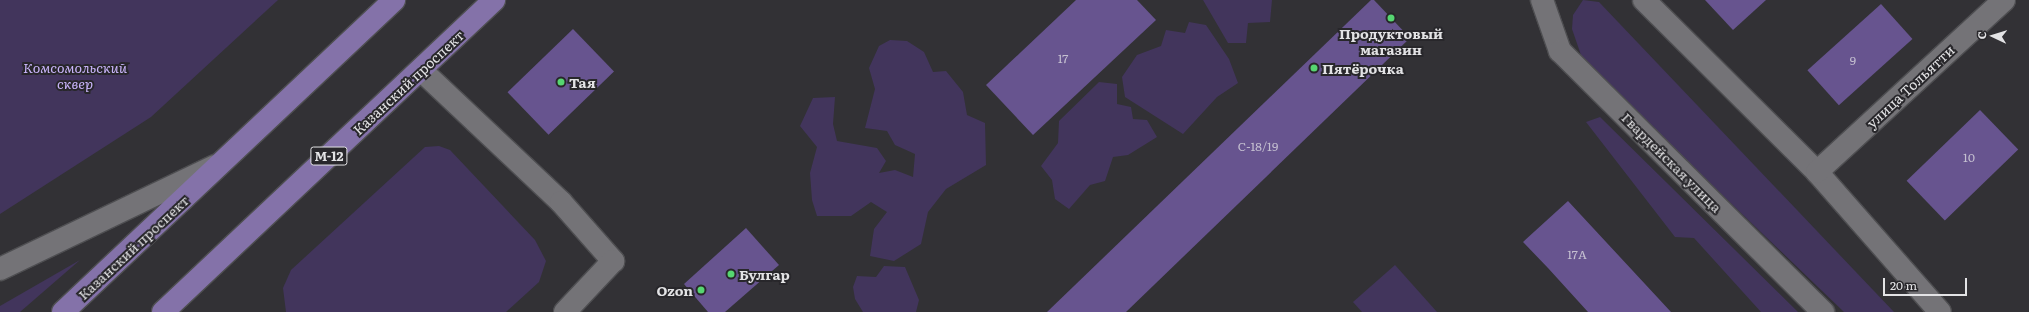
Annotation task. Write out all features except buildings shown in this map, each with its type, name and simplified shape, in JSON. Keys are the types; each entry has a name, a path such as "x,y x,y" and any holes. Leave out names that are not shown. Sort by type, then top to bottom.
{"main road":[{"name":"Казанский проспект","path":"63,312 394,0"},
{"name":"Казанский проспект","path":"164,312 494,0"}],"street":[{"name":"Гвардейская улица","path":"1542,0 1560,51 1823,312"},
{"path":"1644,0 1817,172 1940,312"},
{"name":"улица Тольятти","path":"1817,172 2004,0"},
{"path":"421,70 561,202 613,261 565,312"},
{"path":"0,269 223,162"}],"green space":[{"name":"Комсомольский сквер","path":"0,0 278,0 151,117 0,214"},
{"path":"1203,0 1272,0 1270,22 1248,23 1246,43 1228,43"},
{"path":"1583,0 1599,2 1894,312 1844,312 1583,61 1572,29 1573,15"},
{"path":"1189,22 1206,25 1229,59 1238,83 1217,97 1183,134 1125,97 1122,77 1137,55 1161,46 1166,30 1185,33"},
{"path":"890,40 907,41 924,52 933,72 946,71 963,92 967,115 985,123 986,165 946,189 928,212 921,244 894,261 870,256 874,229 887,212 871,202 851,216 817,216 812,200 810,173 817,147 800,126 813,98 835,97 833,124 837,141 877,148 886,161 879,173 895,170 913,177 915,154 895,145 887,131 865,128 875,89 869,68 879,46"},
{"path":"1099,82 1117,84 1117,104 1131,107 1133,119 1147,120 1157,137 1128,155 1113,157 1105,181 1090,185 1069,209 1055,199 1052,180 1041,166 1058,143 1059,121"},
{"path":"1600,117 1798,312 1761,312 1694,238 1675,237 1586,122"},
{"path":"439,146 450,150 535,240 546,261 539,282 506,312 286,312 283,288 291,270 425,147"},
{"path":"80,260 20,312 0,312 0,306"},
{"path":"1395,265 1437,312 1362,312 1353,302"},
{"path":"884,266 905,267 919,300 916,312 863,312 855,299 853,287 857,276 876,277"}],"place":[{"name":"Продуктовый магазин","path":"1391,18"},
{"name":"Пятёрочка","path":"1314,68"},
{"name":"Тая","path":"561,82"},
{"name":"Булгар","path":"731,274"},
{"name":"Ozon","path":"701,290"}]}
